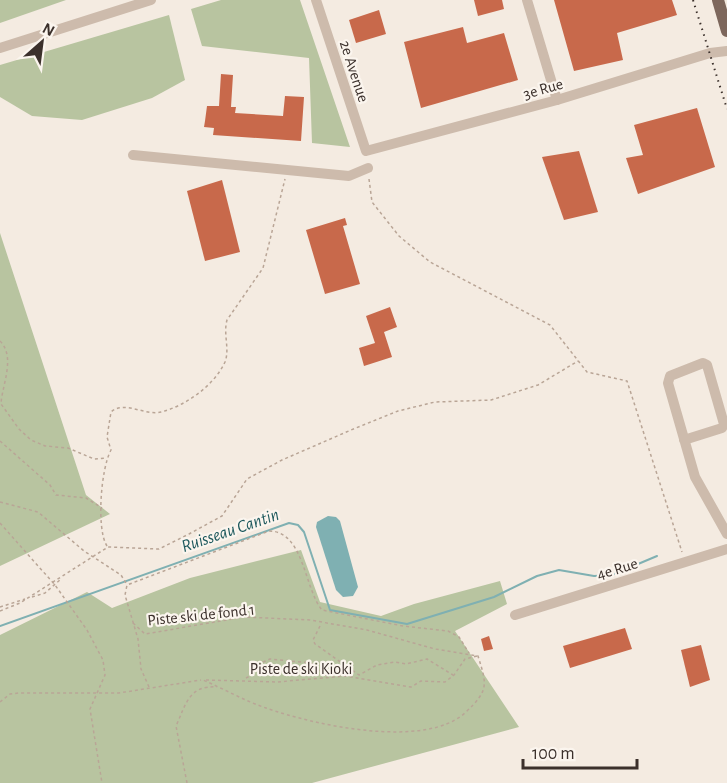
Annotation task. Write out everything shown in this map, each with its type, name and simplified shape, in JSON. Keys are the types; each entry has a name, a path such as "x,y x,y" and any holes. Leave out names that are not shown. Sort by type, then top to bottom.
{"main road":[{"path":"718,0 727,31"}],"street":[{"path":"0,48 151,0"},
{"name":"2e Avenue","path":"316,0 366,151"},
{"path":"527,0 557,100"},
{"name":"3e Rue","path":"366,151 557,100 710,53 727,51"},
{"path":"133,155 350,176 368,168"},
{"path":"684,440 722,428 724,424 707,365 703,363 670,376 668,383 684,440 695,477 727,534"},
{"name":"4e Rue","path":"515,615 727,549"}],"path":[{"path":"368,168 372,202 399,236 430,262 550,325 587,372 627,381 685,562"},
{"path":"108,547 103,536 102,508 106,458 111,450 107,437 109,417 114,409 160,412 192,400 211,381 224,363 227,352 224,330 227,320 263,268 270,245 280,191 290,170"},
{"path":"0,341 5,346 8,359 1,404 19,429 40,445 68,448 94,459 106,458"},
{"path":"0,607 45,593 53,583 108,547 159,549 222,516 247,478 282,460 398,411 435,402 491,400 538,385 578,361"},
{"path":"0,441 50,485 56,495 86,498 102,508"},
{"path":"0,502 38,512 93,557 122,575 126,584 124,595 133,623 141,669 149,687"},
{"path":"0,523 53,583 87,630 103,660 105,675 90,709 102,783"},
{"path":"126,584 274,531 292,541 312,597 322,610 403,626 448,631 459,637 469,653 478,656 486,681 482,695 455,723 424,731 400,733 346,728 291,715 266,708 203,680"},
{"path":"0,611 29,598"},
{"name":"Piste ski de fond 1","path":"133,623 145,634 244,617 324,622 435,649 469,653"},
{"path":"320,626 314,640 315,644 329,652 354,674 364,674 377,665 395,662 406,664 427,659 454,675"},
{"name":"Piste de ski Kioki","path":"0,702 10,694 19,693 119,693 217,679 277,682 327,676 351,677 405,688 421,681 446,682 465,660 478,656"},
{"path":"243,679 254,674 261,663 270,659 311,663 327,676"},
{"path":"187,783 176,726 187,701 196,690 205,686 220,687"}],"green space":[{"path":"0,0 66,0 0,23"},
{"path":"221,0 300,0 350,147 312,143 309,58 202,46 191,9"},
{"path":"169,15 185,80 152,98 82,120 32,116 0,97 0,65"},
{"path":"0,233 86,495 110,514 0,566"},
{"path":"301,550 320,602 381,616 414,604 500,581 507,604 455,631 519,727 312,783 0,783 0,635 87,592 112,608 190,578"}],"water":[{"path":"328,516 336,517 340,521 358,587 353,596 343,597 336,590 316,527 317,522"}],"building":[{"path":"474,0 502,0 504,9 478,16"},
{"path":"554,0 672,0 677,15 617,33 623,60 574,71"},
{"path":"379,10 386,34 356,43 349,20"},
{"path":"463,27 467,43 504,33 518,80 421,108 404,42"},
{"path":"221,74 233,75 231,107 236,107 235,113 283,116 285,96 304,97 301,141 213,135 214,128 204,127 207,106 219,106"},
{"path":"697,108 715,167 638,194 626,158 643,155 634,125"},
{"path":"579,151 598,212 564,220 542,157"},
{"path":"222,180 240,252 205,261 187,191"},
{"path":"345,218 347,225 343,226 360,284 325,294 306,230"},
{"path":"390,307 397,327 384,332 392,357 364,366 359,348 375,343 366,316"},
{"path":"625,628 632,649 570,668 563,646"},
{"path":"489,636 493,649 484,651 481,639"},
{"path":"701,645 710,680 690,687 681,650"}],"waterway":[{"name":"Ruisseau Cantin","path":"0,626 289,523 298,525 304,532 330,610 407,624 494,597 537,576 559,570 594,576 612,575 657,556"}],"railway":[{"path":"693,0 727,109"}]}
